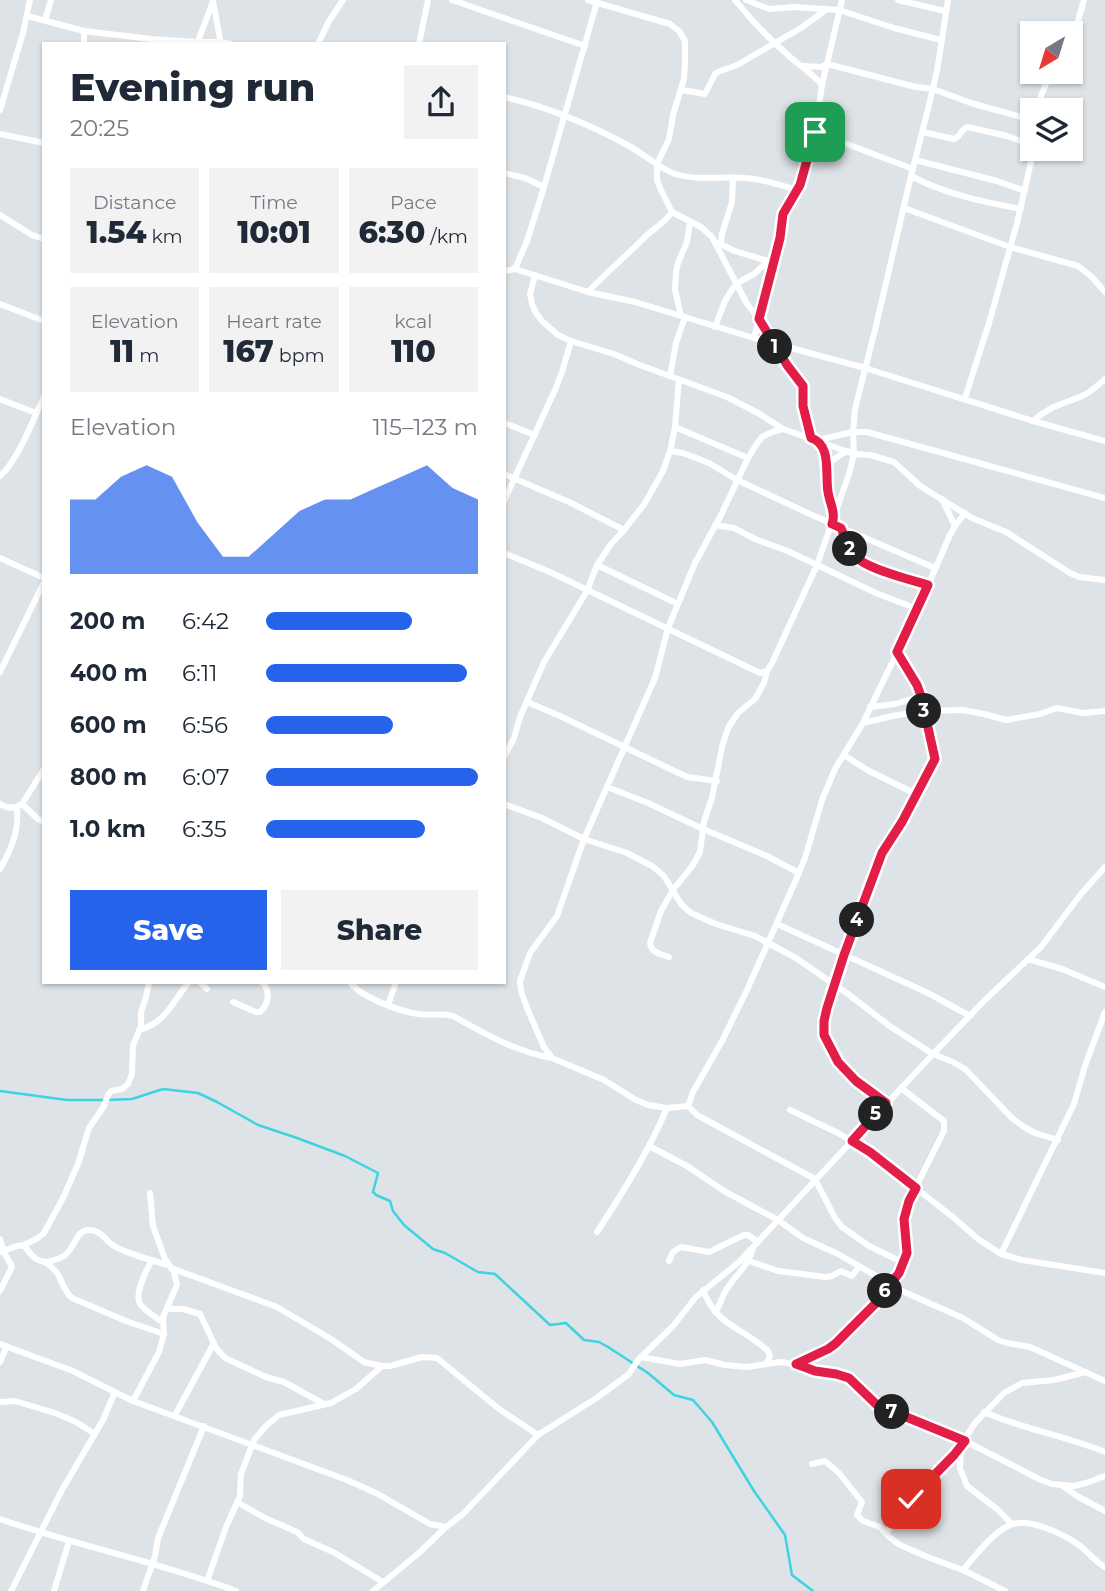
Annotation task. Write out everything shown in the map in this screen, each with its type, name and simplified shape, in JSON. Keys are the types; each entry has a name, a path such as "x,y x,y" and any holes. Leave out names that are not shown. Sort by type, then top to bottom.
{"street":[{"path":"0,110 3,89 23,33 30,0"},
{"path":"45,20 51,0"},
{"path":"213,0 221,42"},
{"path":"197,42 213,0"},
{"path":"319,42 329,20 343,0"},
{"path":"419,42 428,0"},
{"path":"452,0 585,46"},
{"path":"588,0 670,24 679,31 685,41 682,90 669,139 657,164 657,180 666,203 673,212 706,230 717,243 723,261 747,304 803,386 803,406 815,439 822,445 828,467 828,493 833,520"},
{"path":"735,0 758,27 822,85"},
{"path":"746,0 769,9 839,10 941,40"},
{"path":"754,338 770,261 780,238 783,214 797,190 815,132 822,85 842,0"},
{"path":"898,0 946,11"},
{"path":"669,957 652,950 650,943 673,890 696,859 702,844 704,821 717,781 728,728 738,713 755,699 764,683 767,671 817,565 849,474 855,409 933,89 948,0"},
{"path":"1078,21 1084,0"},
{"path":"515,269 522,257 544,187 597,2"},
{"path":"682,90 705,94 715,75 811,22 827,9"},
{"path":"27,16 84,31 186,42"},
{"path":"84,31 84,42"},
{"path":"803,66 821,67 827,64 933,89 1020,117"},
{"path":"506,98 565,115 629,146 671,173 710,179 733,178 769,182 797,190"},
{"path":"923,132 954,139 968,127 1020,142"},
{"path":"815,132 912,172 930,185 1021,209"},
{"path":"0,134 42,144"},
{"path":"915,160 1025,191"},
{"path":"965,398 1021,209 1030,161"},
{"path":"506,173 525,178 544,187"},
{"path":"717,243 732,202 733,178"},
{"path":"904,208 1010,247 1078,267 1104,290"},
{"path":"588,292 673,212"},
{"path":"0,215 42,238"},
{"path":"670,376 683,317 675,290 676,272 687,242 690,222"},
{"path":"717,243 770,261"},
{"path":"716,327 725,301 737,284 770,261"},
{"path":"506,270 515,269 588,292 635,302 866,368 1105,441"},
{"path":"535,275 530,294 536,313 551,329 570,341 614,354 727,397 783,429 850,453 894,462 919,485 972,518 1006,532 1079,578 1105,580"},
{"path":"0,304 42,320"},
{"path":"506,497 562,372 570,341"},
{"path":"1033,421 1060,403 1086,394 1105,379"},
{"path":"506,753 550,650 587,591 597,565 652,492 663,471 675,426 679,380"},
{"path":"0,398 36,413"},
{"path":"0,476 10,464 42,401"},
{"path":"506,424 535,435"},
{"path":"675,426 748,458"},
{"path":"552,1058 544,1047 521,992 520,981 530,953 556,916 584,839 655,678 668,628 695,562 748,458 762,437 783,429"},
{"path":"815,439 853,432 875,433 1105,498"},
{"path":"670,451 695,457 737,480 833,520 841,528 853,555 859,560 928,585"},
{"path":"828,467 830,463 850,453"},
{"path":"506,475 569,502 624,530"},
{"path":"942,499 955,526"},
{"path":"688,1105 722,1041 777,924 799,873 822,800 835,769 863,723 955,526 965,513"},
{"path":"715,526 734,527 755,539 918,610"},
{"path":"841,528 936,568"},
{"path":"506,554 529,562 760,673 767,671"},
{"path":"0,558 42,579"},
{"path":"597,565 678,604"},
{"path":"0,672 42,584"},
{"path":"886,1103 843,1068 824,1035 824,1021 844,955 882,853 902,822 935,759 921,696 897,652"},
{"path":"870,707 895,704 921,696"},
{"path":"527,702 687,776 717,781"},
{"path":"863,723 924,711 962,710 1006,720 1057,708 1083,713 1105,711"},
{"path":"844,755 869,771 916,794"},
{"path":"0,869 13,845 19,806 42,772"},
{"path":"607,787 638,798 799,873"},
{"path":"0,804 5,807 19,806 42,821"},
{"path":"506,805 652,866 664,876 681,904 691,913 769,942 796,958 891,1027 933,1054 965,1069 1024,1127 1058,1140"},
{"path":"373,1591 463,1514 538,1435 629,1374 639,1359 673,1326 703,1290 755,1245 886,1103 1047,939 1105,867"},
{"path":"777,924 928,993 970,1016"},
{"path":"1028,959 1054,966 1105,987"},
{"path":"2,1252 41,1236 63,1198 78,1164 89,1128 104,1106 108,1094 122,1090 128,1084 149,984"},
{"path":"139,1030 152,1026 166,1014 188,984"},
{"path":"202,984 206,989"},
{"path":"233,1002 260,1012 264,1009 268,997 264,984"},
{"path":"352,984 356,989 387,1005 408,1012 453,1016 517,1050 552,1058 604,1080 648,1105 667,1108 688,1105"},
{"path":"387,1005 395,984"},
{"path":"1001,1254 1074,1104 1105,1012"},
{"path":"796,1364 835,1344 865,1315 904,1263 907,1253 904,1219 909,1201 944,1131 944,1121 901,1088"},
{"path":"688,1105 697,1115 815,1179 842,1227 869,1246 904,1263"},
{"path":"597,1232 649,1146 667,1108"},
{"path":"790,1110 870,1152 978,1240 1001,1254 1022,1260 1105,1273"},
{"path":"649,1146 778,1220 803,1238 829,1249 890,1285 949,1310 998,1340 1030,1347 1105,1381"},
{"path":"133,1401 155,1363 164,1334 163,1323 177,1285 153,1226 150,1193"},
{"path":"46,1262 66,1255 82,1232 99,1232 116,1247 277,1307 364,1362 382,1366 422,1357 436,1358 493,1405 538,1435"},
{"path":"669,1261 673,1252 681,1247 709,1252 744,1235 748,1235 755,1245"},
{"path":"0,1239 2,1252 12,1267 0,1291"},
{"path":"24,1245 37,1260 46,1262 58,1272 66,1292 72,1298 164,1334"},
{"path":"715,1312 726,1290 749,1261 755,1245"},
{"path":"152,1260 138,1300 163,1323"},
{"path":"749,1261 778,1271 826,1277 841,1271 853,1275 859,1267"},
{"path":"703,1290 709,1304 727,1324 768,1351 770,1356 767,1363"},
{"path":"167,1309 183,1309 200,1314 219,1352 229,1360 284,1382 326,1405"},
{"path":"175,1415 214,1343"},
{"path":"0,1362 4,1345 73,1371 133,1401 347,1480 430,1524 446,1527"},
{"path":"639,1359 680,1364 705,1360 736,1366 780,1362 843,1375 857,1384 877,1405 1041,1480 1063,1486 1105,1511"},
{"path":"207,1581 240,1496 241,1474 254,1440 279,1415 326,1405 356,1389 382,1366"},
{"path":"886,1533 911,1499 963,1444 985,1412 1004,1393 1022,1383 1054,1380 1086,1372"},
{"path":"11,1591 115,1392"},
{"path":"0,1402 15,1401 55,1413 95,1434"},
{"path":"985,1412 1105,1452"},
{"path":"143,1591 161,1531 204,1426"},
{"path":"963,1444 960,1468 967,1486 1012,1524"},
{"path":"812,1464 825,1461 832,1465 862,1502 857,1515 859,1519 880,1527 893,1541 912,1551 963,1570 1004,1591"},
{"path":"1063,1486 1086,1483 1105,1475"},
{"path":"237,1502 297,1532 304,1539 333,1552 383,1582"},
{"path":"0,1519 236,1591"},
{"path":"963,1570 1001,1530 1021,1522 1060,1534 1076,1543 1105,1567"},
{"path":"430,1524 435,1538"},
{"path":"54,1591 69,1541"}],"waterway":[{"path":"0,1091 67,1100 132,1099 163,1089 198,1093 258,1125 345,1156 378,1173 373,1192 390,1201 393,1211 404,1225 433,1249 478,1272 495,1274 550,1325 566,1323 584,1340 599,1342 608,1347 648,1373 674,1395 693,1400 712,1422 754,1491 785,1535 792,1575 813,1591"}],"route":[{"path":"815,132 800,185 783,214 780,238 759,319 766,334 803,386 803,406 811,438 822,445 828,467 828,493 835,517 832,524 841,528 853,555 859,560 928,585 897,652 921,696 935,759 902,822 882,853 844,955 824,1021 824,1035 838,1062 856,1081 886,1103 852,1141 916,1188 904,1219 907,1253 899,1273 858,1322 828,1349 796,1364 820,1372 843,1375 857,1384 877,1405 965,1441 911,1499"}]}
